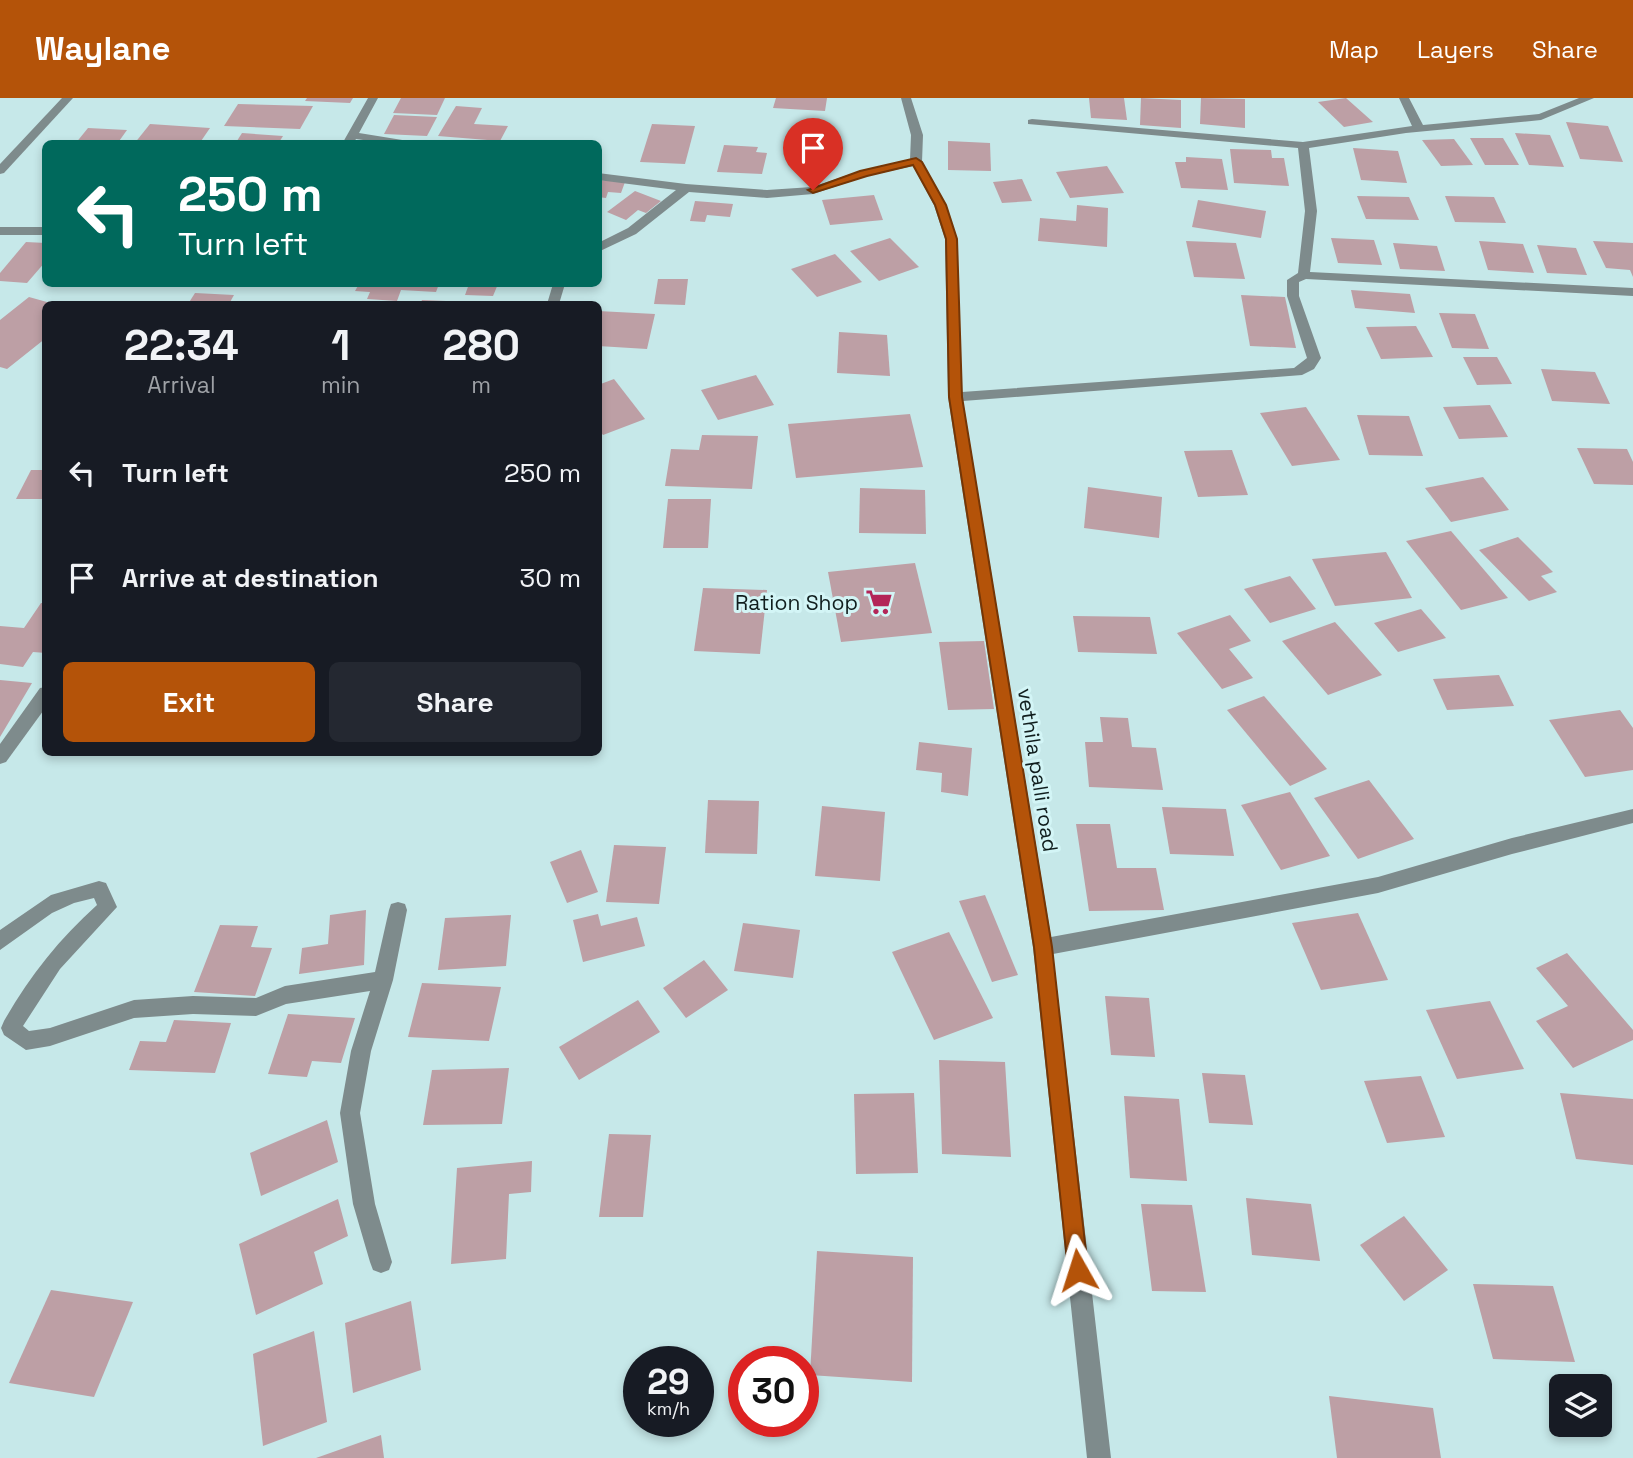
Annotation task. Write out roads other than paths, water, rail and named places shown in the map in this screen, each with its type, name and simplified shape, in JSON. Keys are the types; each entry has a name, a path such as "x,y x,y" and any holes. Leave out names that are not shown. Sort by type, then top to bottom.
{"street":[{"path":"0,171 68,98"},
{"path":"349,139 373,98"},
{"name":"vethila palli road","path":"906,98 917,135 916,162 940,205 951,239 955,397 1043,947 1098,1458"},
{"path":"1404,98 1419,128"},
{"path":"1032,122 1303,145 1419,128 1541,117 1589,98"},
{"path":"1303,145 1310,186 1311,221 1303,252 1304,275"},
{"path":"602,177 686,188 767,194 813,190 864,173 916,162"},
{"path":"602,246 632,231 686,188"},
{"path":"0,232 42,231"},
{"path":"955,397 1297,372 1309,366 1314,358 1293,296 1293,280 1304,275 1633,292"},
{"path":"0,757 42,699"},
{"path":"1043,947 1378,885 1512,846 1633,816"},
{"path":"0,941 43,908 76,892 99,889 108,907 61,952 26,1000 11,1028 26,1041 50,1037 134,1009 193,1005 256,1007 285,995 383,981"},
{"path":"381,1262 364,1204 350,1113 361,1051 383,981 398,910"}],"place":[{"name":"Ration Shop","path":"879,602"}]}
